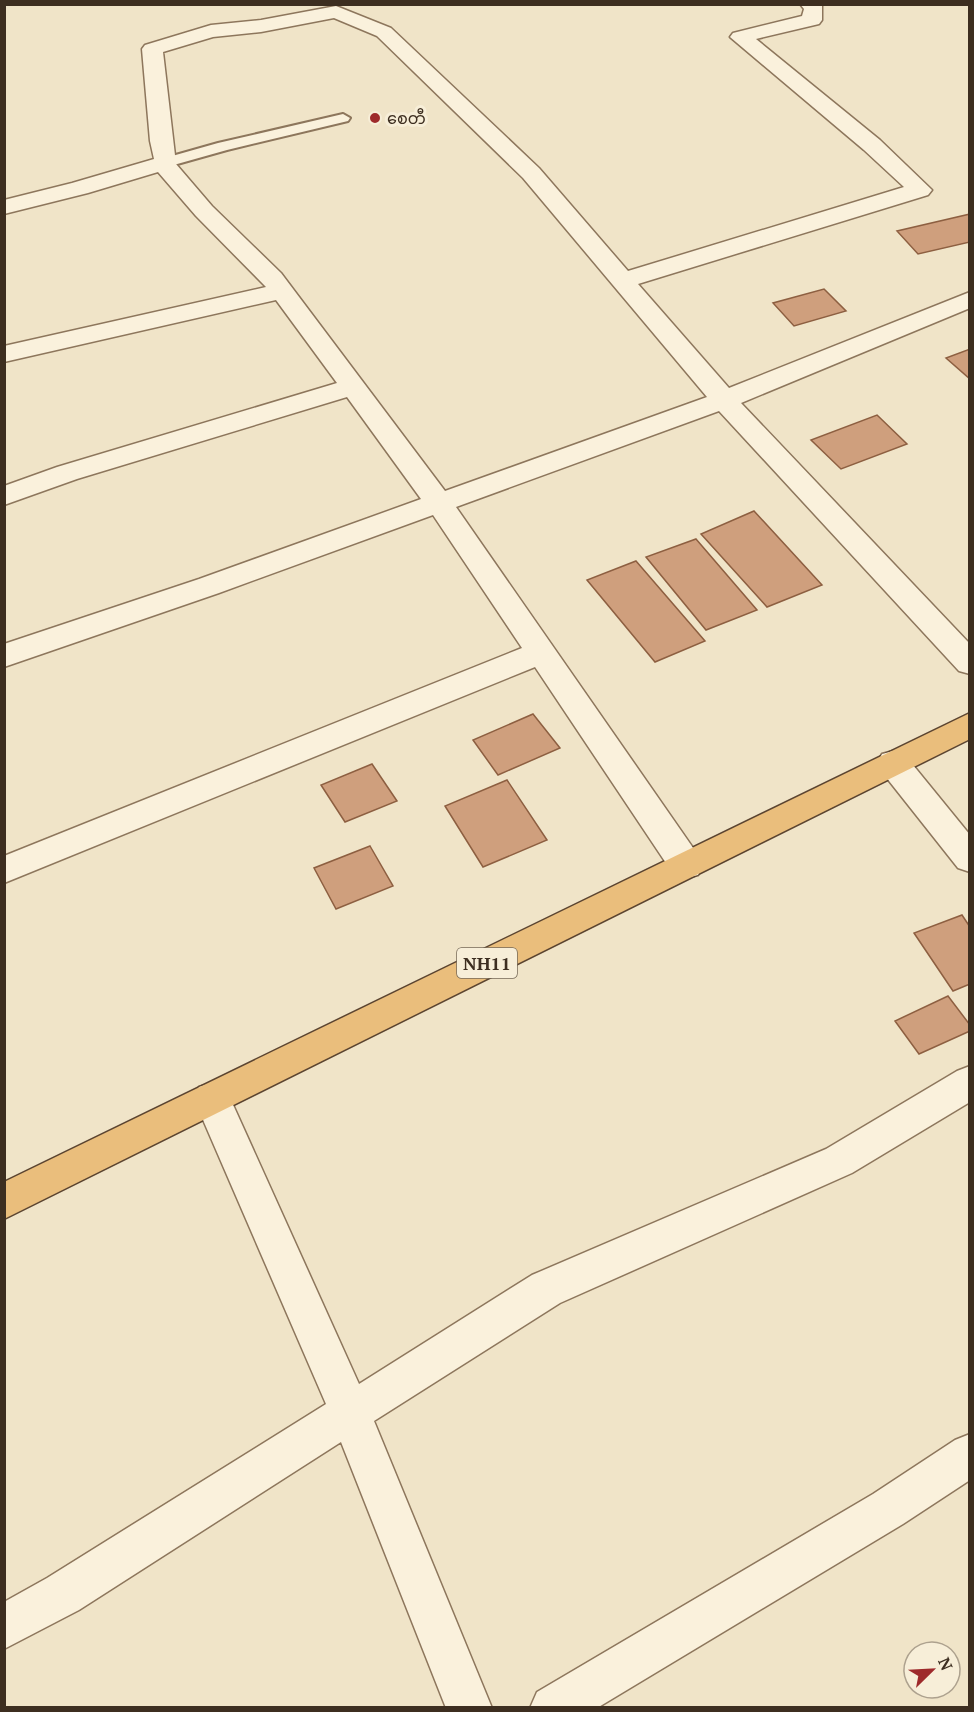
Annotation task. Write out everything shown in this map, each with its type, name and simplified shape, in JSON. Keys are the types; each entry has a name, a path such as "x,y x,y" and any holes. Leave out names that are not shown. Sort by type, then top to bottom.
{"highway":[{"name":"NH11","path":"4,1201 969,725"}],"street":[{"path":"621,281 920,189 872,145 740,37 812,20 814,7 810,4"},
{"path":"686,865 439,503 282,291 272,278 204,211 164,163 152,49 211,31 261,26 336,12 384,32 531,173 753,434 969,663"},
{"path":"4,207 80,188 164,163"},
{"path":"4,354 282,291"},
{"path":"4,656 209,586 724,399 969,299"},
{"path":"4,496 67,473 353,387"},
{"path":"4,870 541,652"},
{"path":"893,763 969,859"},
{"path":"4,1627 63,1594 546,1289 839,1161 969,1082"},
{"path":"212,1099 350,1412 469,1707"},
{"path":"553,1707 888,1509 969,1455"}],"lane":[{"path":"164,163 223,146 343,118"}],"building":[{"path":"970,214 970,242 918,254 897,231"},
{"path":"824,289 846,311 794,326 773,303"},
{"path":"970,349 970,379 946,358"},
{"path":"877,415 907,444 841,469 811,440"},
{"path":"754,511 822,585 767,607 701,534"},
{"path":"696,539 757,610 706,630 646,557"},
{"path":"636,561 705,641 655,662 587,580"},
{"path":"533,714 560,748 498,775 473,740"},
{"path":"372,764 397,801 345,822 321,785"},
{"path":"507,780 547,840 483,867 445,806"},
{"path":"370,846 393,886 336,909 314,868"},
{"path":"962,915 970,927 970,984 953,991 914,933"},
{"path":"948,996 970,1025 970,1031 919,1054 895,1021"}],"place":[{"name":"စေတီ","path":"375,118"}]}
